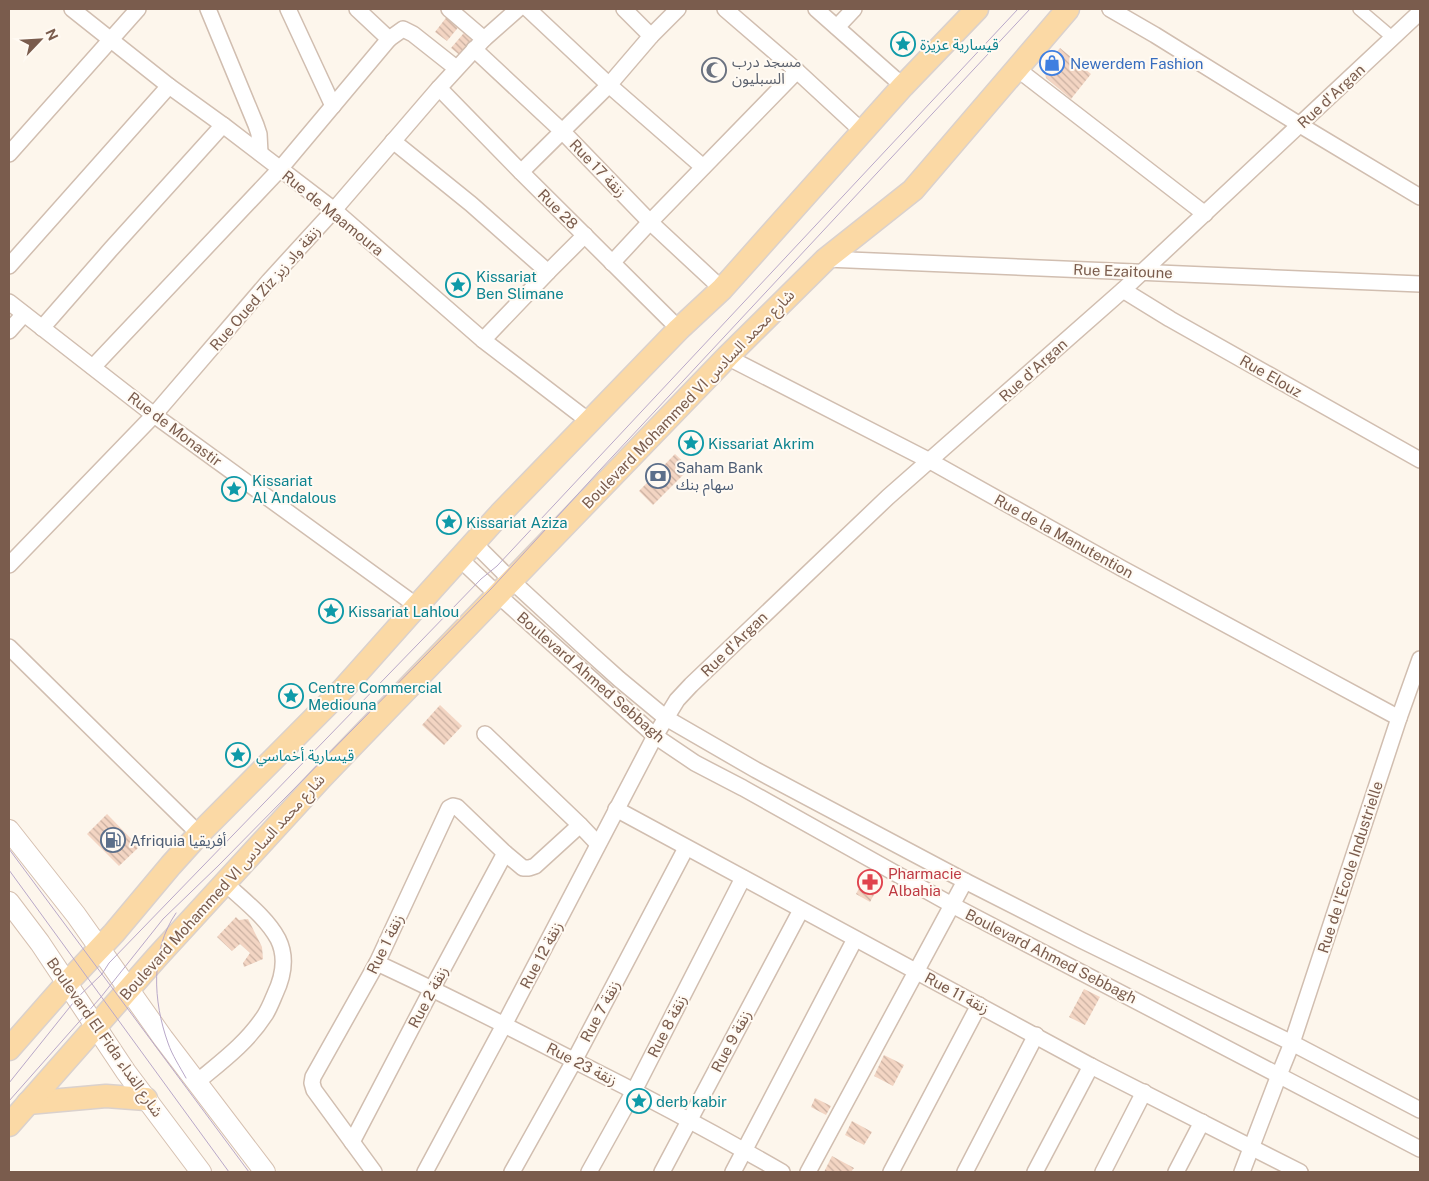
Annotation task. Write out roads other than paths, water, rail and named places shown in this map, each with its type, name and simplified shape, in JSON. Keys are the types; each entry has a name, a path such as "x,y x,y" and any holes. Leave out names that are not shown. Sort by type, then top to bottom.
{"main road":[{"path":"9,1049 67,983 100,949 199,834 344,688 467,551 679,329 722,289 903,86 977,9"},
{"name":"Boulevard Mohammed VI شارع محمد السادس","path":"9,1126 128,990 328,771 726,357 826,259 912,190 1068,9"},
{"path":"9,830 76,915 128,990 265,1172"},
{"name":"Boulevard El Fida شارع الفداء","path":"9,902 40,943 126,1072 201,1172"},
{"path":"28,1103 106,1096 146,1099"}],"street":[{"name":"Rue de Maamoura","path":"72,9 169,86 224,125 334,210 483,340 590,422"},
{"path":"9,154 138,9"},
{"path":"208,9 256,124 259,134 260,153"},
{"path":"288,9 333,106"},
{"path":"356,9 389,39"},
{"path":"449,9 484,38"},
{"name":"Rue Oued Ziz زنقة واد زيز","path":"12,557 154,415 438,88 484,38 518,9"},
{"path":"528,9 609,85 703,167"},
{"path":"624,9 651,36"},
{"path":"521,172 609,85 651,36 678,9"},
{"path":"725,9 863,132"},
{"path":"816,9 903,86"},
{"path":"838,27 854,9"},
{"path":"1110,9 1300,126 1420,196"},
{"path":"1359,9 1393,38"},
{"name":"Rue d'Argan","path":"655,736 678,700 691,685 888,497 1124,290 1420,12"},
{"path":"94,367 280,170 389,39 403,29 413,34 456,68"},
{"name":"Rue 17 زنقة","path":"474,49 563,132 650,222 722,289"},
{"path":"1016,68 1205,214"},
{"path":"612,263 796,72"},
{"path":"9,266 169,86"},
{"name":"Rue 28","path":"438,88 679,329"},
{"path":"42,328 224,125"},
{"path":"393,141 471,204 548,272"},
{"path":"483,340 585,236"},
{"name":"Rue Ezaitoune","path":"826,259 1420,284"},
{"name":"Rue Elouz","path":"1124,290 1170,319 1420,460"},
{"name":"Rue de Monastir","path":"9,302 154,415 416,606"},
{"path":"9,331 24,314"},
{"name":"Rue de la Manutention","path":"726,357 930,461 1123,569 1399,718"},
{"name":"Boulevard Ahmed Sebbagh","path":"467,551 505,588 576,666 655,736 695,763 952,905 1420,1149"},
{"name":"Boulevard Ahmed Sebbagh","path":"467,551 505,588 589,652 666,718 756,770 965,881 1292,1043 1420,1110"},
{"path":"9,647 199,834"},
{"path":"576,666 589,652"},
{"name":"Rue de l'Ecole Industrielle","path":"1242,1172 1292,1043 1420,659"},
{"path":"485,734 598,844"},
{"name":"Rue 12 زنقة","path":"425,1172 655,736"},
{"name":"Rue 1 زنقة","path":"352,1142 314,1090 312,1077 377,963 449,808 457,807 505,854"},
{"name":"Rue 11 زنقة","path":"616,809 1091,1066 1300,1172"},
{"path":"505,854 523,868 535,866 580,825"},
{"name":"Rue 7 زنقة","path":"512,1172 574,1060 686,848"},
{"path":"897,875 910,851"},
{"name":"Rue 2 زنقة","path":"352,1142 505,854"},
{"name":"Rue 8 زنقة","path":"589,1172 634,1091 742,878"},
{"path":"808,1172 965,881"},
{"path":"196,1082 232,1053 256,1028 274,998 283,968 281,947 272,930 225,883"},
{"name":"Rue 9 زنقة","path":"662,1172 801,910"},
{"path":"733,1172 855,939"},
{"path":"1068,964 1081,940"},
{"name":"Rue 23 زنقة","path":"377,963 574,1060 690,1120 782,1172"},
{"path":"891,1172 979,1005"},
{"path":"965,1172 1036,1035"},
{"path":"1035,1172 1091,1066"},
{"path":"1104,1172 1144,1092"},
{"path":"1176,1172 1202,1122"},
{"path":"352,1142 374,1172"}],"tram line":[{"path":"9,1083 77,998 102,974 109,963 481,579 497,566 1018,9"},
{"path":"9,1101 101,997 163,919 218,866 491,589 1030,9"},
{"path":"9,849 249,1172"},
{"path":"9,870 229,1172"},
{"path":"176,913 162,943 158,960 157,993 159,1010 168,1043 186,1078"}],"place":[{"name":"قيسارية عزيزة","path":"903,44"},
{"name":"Newerdem Fashion","path":"1052,63"},
{"name":"مسجد درب السبليون","path":"714,70"},
{"name":"Kissariat Ben Slimane","path":"458,285"},
{"name":"Kissariat Akrim","path":"691,443"},
{"name":"Saham Bank سهام بنك","path":"658,476"},
{"name":"Kissariat Al Andalous","path":"234,489"},
{"name":"Kissariat Aziza","path":"449,522"},
{"name":"Kissariat Lahlou","path":"331,611"},
{"name":"Centre Commercial Mediouna","path":"291,696"},
{"name":"قيسارية أخماسي","path":"238,755"},
{"name":"Afriquia أفريقيا","path":"113,840"},
{"name":"Pharmacie Albahia","path":"870,882"},
{"name":"derb kabir","path":"639,1101"}]}
